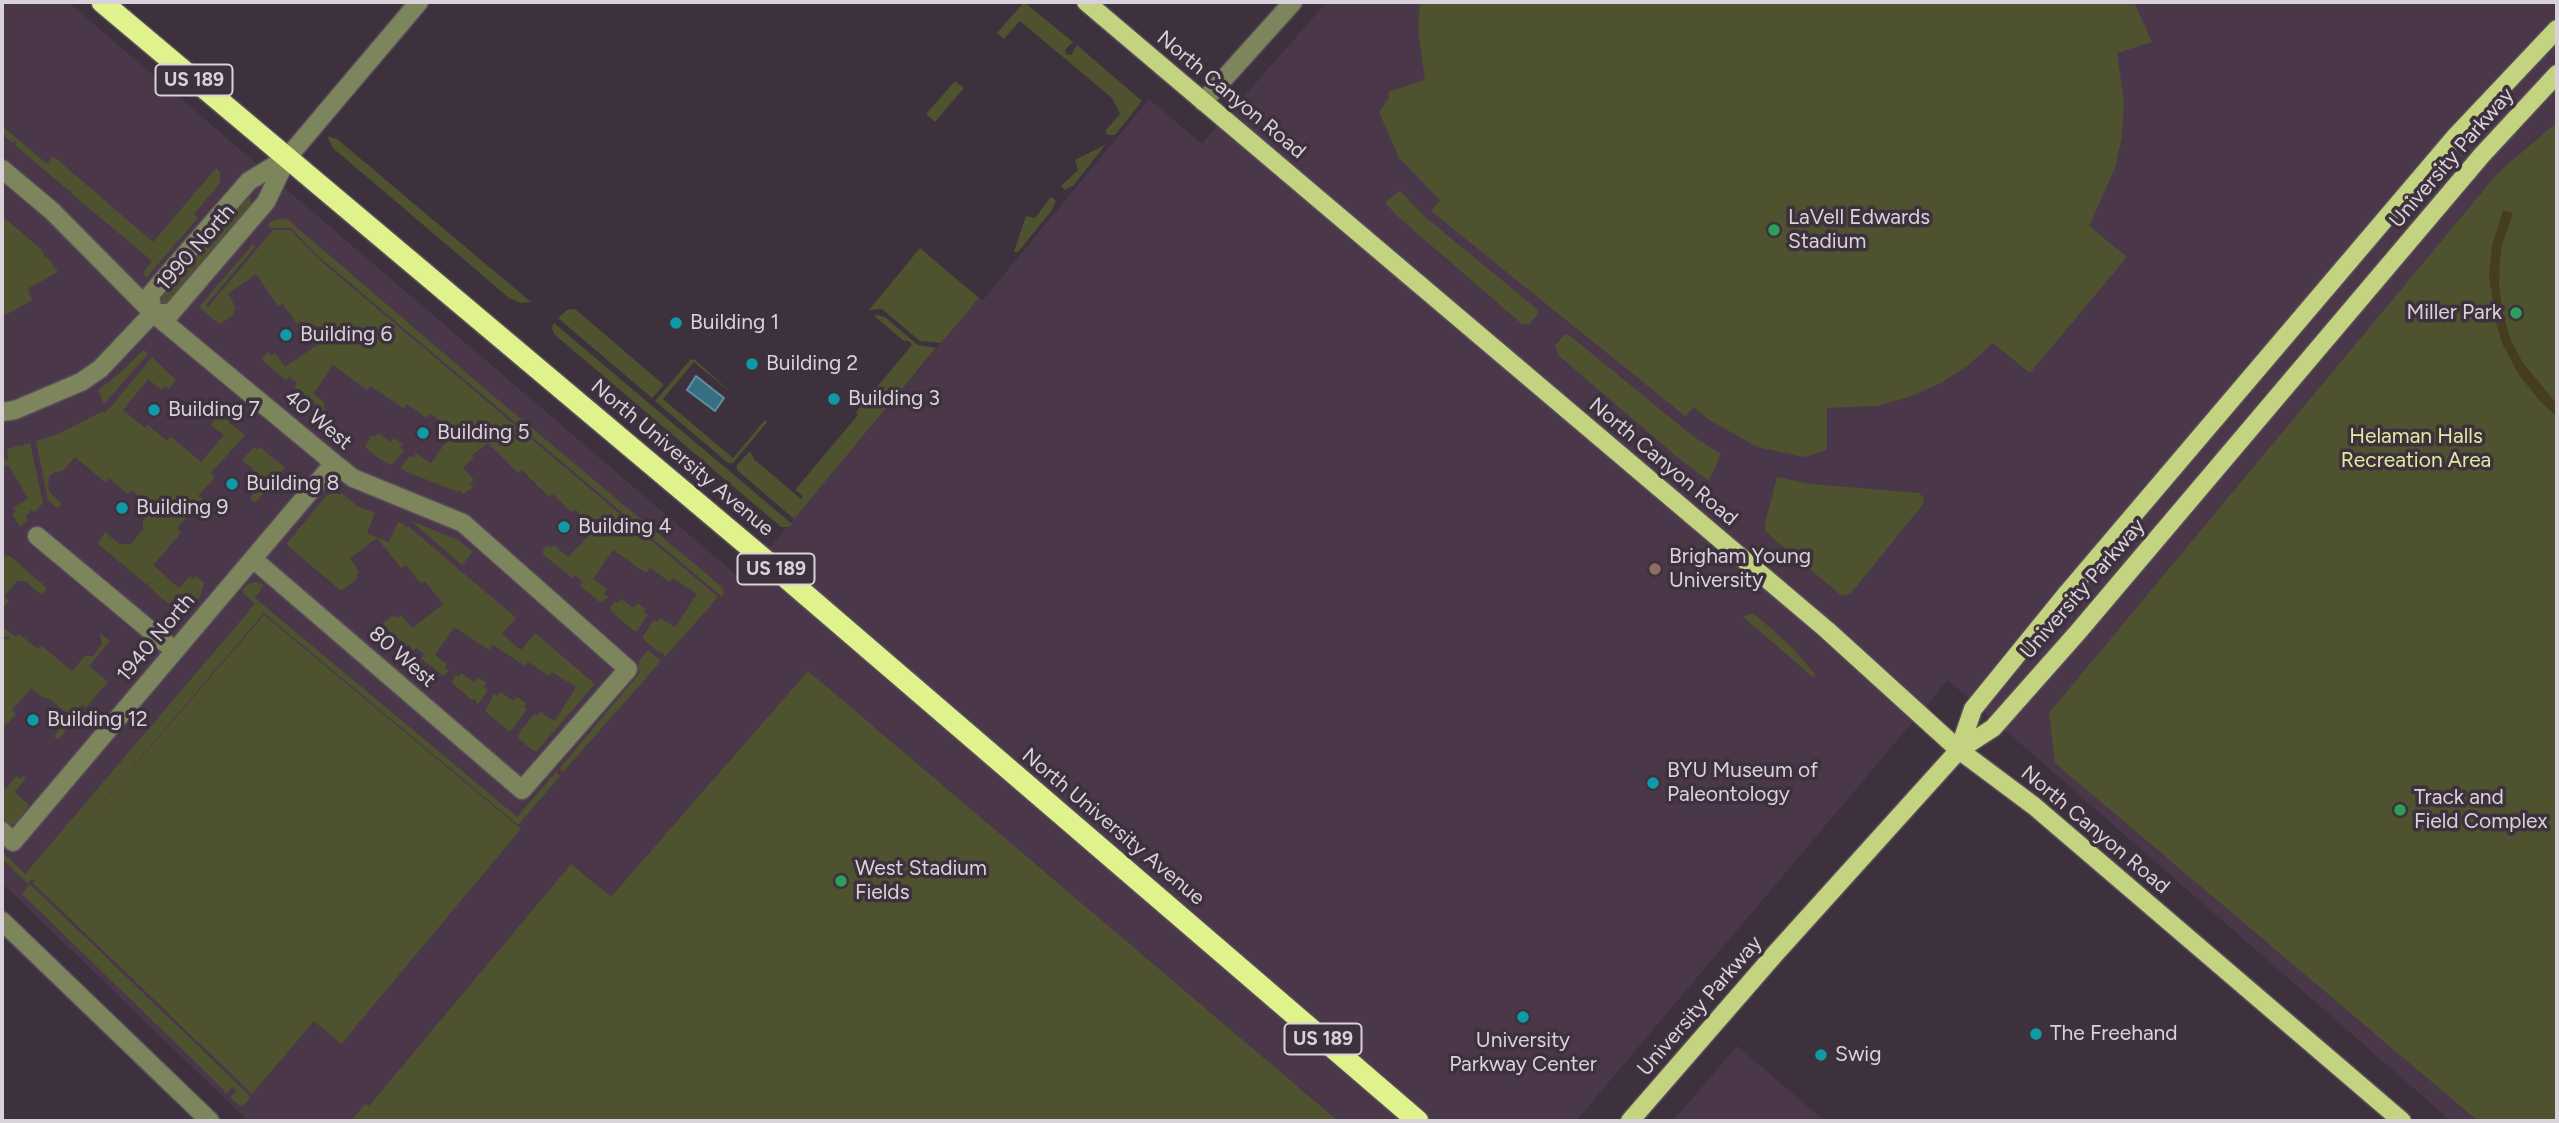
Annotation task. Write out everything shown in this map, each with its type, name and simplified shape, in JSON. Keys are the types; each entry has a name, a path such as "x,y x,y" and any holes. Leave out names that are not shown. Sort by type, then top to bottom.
{"highway":[{"name":"North University Avenue","path":"102,2 777,570 1418,1121"}],"main road":[{"name":"North Canyon Road","path":"1086,2 1827,630 1959,750 2034,806 2402,1121"},
{"name":"University Parkway","path":"1959,750 1973,709 2068,592 2454,138 2557,29"},
{"name":"University Parkway","path":"1630,1121 1768,962 1959,750 1993,728 2078,632 2482,155 2557,74"}],"street":[{"name":"1990 North","path":"286,158 269,199 171,313 153,313 150,295 195,242 249,181 286,158 419,2"},
{"path":"1203,102 1293,2"},
{"name":"40 West","path":"2,169 52,211 153,313 334,463 354,478 463,523 628,669 522,790"},
{"path":"2,412 15,410 81,382 100,369 153,313"},
{"name":"1940 North","path":"8,837 175,651 334,463"},
{"path":"37,536 175,651"},
{"name":"80 West","path":"253,559 522,790"},
{"path":"2,921 210,1121"}],"shaded area":[{"name":"Brigham Young University","path":"2,2 68,2 742,580 979,298 983,300 1149,99 1202,144 1327,2 2557,2 2557,1121 2451,1121 1948,680 1576,1121 248,1121 2,883"},
{"path":"1737,1046 1739,1048 1825,1121 1673,1121"}],"green space":[{"path":"1024,2 1073,42 1065,50 1066,54 1071,55 1077,45 1142,101 1115,135 1108,135 1105,131 1120,114 1112,98 1020,21 1004,39 997,33"},
{"name":"LaVell Edwards Stadium","path":"1420,2 2134,2 2152,42 2117,53 2124,102 2122,136 2115,168 2089,226 2127,257 2030,373 1993,343 1967,366 1939,384 1909,397 1876,406 1827,408 1827,450 1805,457 1757,447 1708,419 1694,407 1685,416 1431,211 1440,200 1399,158 1379,112 1389,98 1388,92 1425,80 1418,31"},
{"path":"955,81 964,88 935,122 926,114"},
{"name":"Helaman Halls Recreation Area","path":"2557,122 2557,1121 2478,1121 2055,763 2049,713 2498,173"},
{"path":"2,126 47,164 53,156 153,242 216,168 220,172 220,183 194,214 198,218 146,278 143,273 152,261 71,193 71,189 69,191 15,145 17,142 14,140 12,143 2,134"},
{"path":"327,136 337,139 531,302 521,303 509,298 333,148"},
{"path":"1105,145 1074,185 1065,190 1061,186 1078,170 1075,160"},
{"path":"1400,191 1425,217 1537,309 1537,315 1529,324 1522,324 1395,214 1385,202"},
{"path":"247,197 250,198 251,204 166,305 159,305 158,299"},
{"path":"1051,197 1056,201 1052,210 1018,252 1014,252 1026,216 1035,218"},
{"path":"2,216 41,249 43,256 47,257 58,272 29,288 32,300 2,317"},
{"path":"286,218 722,587 722,597 318,256 291,228 271,228 268,225 272,221"},
{"path":"273,230 290,230 321,261 718,597 665,657 643,639 643,636 654,620 657,622 660,618 675,627 697,594 673,578 670,582 650,568 646,573 613,550 593,579 607,589 604,594 608,597 601,603 580,586 583,582 575,575 572,578 543,554 547,545 551,548 554,545 568,557 595,529 575,509 571,512 553,494 549,497 522,470 518,473 488,443 471,456 474,457 463,468 474,480 470,483 473,487 463,494 459,490 458,492 402,470 401,467 410,456 413,458 416,453 431,463 454,431 430,414 427,418 407,404 403,408 370,386 367,390 333,365 313,394 325,403 323,407 326,410 323,412 294,387 297,383 289,377 286,380 261,359 268,352 271,356 275,353 285,367 317,345 301,321 297,324 283,304 278,306 256,274 228,294 236,308 233,310 235,314 221,323 199,307 253,244 255,247 206,305 208,307"},
{"path":"920,248 979,298 941,343 920,341 882,309 869,310"},
{"path":"575,309 664,385 652,398 558,318 567,310"},
{"path":"874,316 886,318 918,345 936,348 794,519 737,470 737,465 750,451 754,459 801,499 803,496 795,490 912,345"},
{"path":"554,323 792,524 789,527 781,527 554,334"},
{"path":"1565,335 1569,335 1694,437 1721,454 1709,481 1558,355 1555,345"},
{"path":"144,350 148,354 104,404 98,390"},
{"path":"152,357 176,380 169,389 165,386 162,390 148,379 123,410 145,428 148,425 167,441 171,437 201,462 224,435 211,425 214,421 211,418 215,413 218,412 230,422 228,424 245,435 211,473 215,477 198,496 203,499 177,528 181,533 153,565 179,588 190,576 194,579 196,576 204,583 200,597 183,616 148,586 149,583 146,584 98,544 105,532 119,544 131,544 143,529 143,521 153,508 131,490 128,494 109,478 105,482 75,457 62,471 49,477 48,488 62,504 56,508 48,500 36,441 56,435 103,411 106,413"},
{"path":"694,359 735,396 694,362 663,399 733,458 765,420 767,422 733,463 728,463 655,401 690,360"},
{"path":"378,433 391,442 394,438 403,444 400,448 404,451 391,465 365,447 371,435 375,437"},
{"path":"30,443 43,503 35,512 31,510 25,517 28,520 20,527 12,514 16,512 13,508 28,498 8,465 2,468 2,460 8,459 7,449 22,445 23,447 24,444"},
{"path":"254,447 260,447 285,468 254,502 250,498 253,494 249,491 261,476 242,460"},
{"path":"1777,477 1811,484 1919,493 1924,503 1851,593 1842,596 1765,531"},
{"path":"335,492 340,495 342,493 357,506 375,513 367,533 389,542 398,522 405,525 405,528 408,526 516,618 502,634 521,650 535,633 595,684 537,751 519,739 518,735 534,714 537,716 540,712 555,721 576,687 552,672 549,676 528,662 525,666 493,645 489,650 454,627 435,655 447,664 445,668 449,671 443,676 421,658 424,654 416,648 413,651 409,644 407,646 384,626 383,623 394,615 397,618 401,615 412,628 443,604 425,581 421,584 406,565 401,568 377,538 350,558 359,572 356,575 358,578 340,590 288,546 288,542 326,496"},
{"path":"411,521 458,540 473,552 462,565"},
{"path":"10,556 46,587 46,590 42,595 25,581 17,581 4,597 9,601 2,609 2,557"},
{"path":"256,582 264,585 255,598 517,817 556,772 560,776 518,825 264,613 52,861 264,615 521,829 341,1044 314,1021 252,1094 33,883 35,880 32,879 28,884 2,859 2,852 25,874 255,604 243,593 243,589"},
{"path":"621,599 634,608 638,603 646,609 644,613 648,615 637,631 610,610 614,601 618,603"},
{"path":"1753,613 1792,647 1815,674 1813,677 1743,617"},
{"path":"2,626 16,637 19,634 38,649 42,646 72,671 85,656 93,656 102,644 100,633 110,641 89,666 108,682 86,707 82,705 78,710 81,713 72,720 60,738 54,736 68,720 67,713 31,688 12,710 16,714 2,730 2,638 6,640 11,637 2,637"},
{"path":"648,650 661,661 563,772 559,769 639,674 640,659"},
{"name":"West Stadium Fields","path":"808,671 1338,1121 351,1121 365,1104 369,1106 571,864 611,897"},
{"path":"461,673 474,682 478,678 487,683 484,687 488,690 479,703 476,704 476,700 472,700 452,683 455,675 459,677"},
{"path":"500,692 514,701 517,697 526,703 524,707 527,709 509,731 485,711 494,694 498,696"},
{"path":"16,776 20,779 23,776 26,778 15,792 29,805 17,823 11,825 2,820 2,786 6,789"},
{"path":"30,884 251,1097 242,1107 230,1098 237,1090 233,1087 226,1094 22,894"}],"sand":[{"path":"2503,210 2513,213 2500,260 2499,286 2503,315 2511,340 2523,363 2557,404 2557,417 2519,375 2502,343 2496,323 2489,275 2492,246"}],"water":[{"path":"696,376 724,398 715,411 687,390"}],"place":[{"name":"LaVell Edwards Stadium","path":"1774,230"},
{"name":"Miller Park","path":"2516,313"},
{"name":"Building 1","path":"676,323"},
{"name":"Building 6","path":"286,335"},
{"name":"Building 2","path":"752,364"},
{"name":"Building 3","path":"834,399"},
{"name":"Building 7","path":"154,410"},
{"name":"Building 5","path":"423,433"},
{"name":"Building 8","path":"232,484"},
{"name":"Building 9","path":"122,508"},
{"name":"Building 4","path":"564,527"},
{"name":"Brigham Young University","path":"1655,569"},
{"name":"Building 12","path":"33,720"},
{"name":"BYU Museum of Paleontology","path":"1653,783"},
{"name":"Track and Field Complex","path":"2400,810"},
{"name":"West Stadium Fields","path":"841,881"},
{"name":"University Parkway Center","path":"1523,1017"},
{"name":"The Freehand","path":"2036,1034"},
{"name":"Swig","path":"1821,1055"}]}
